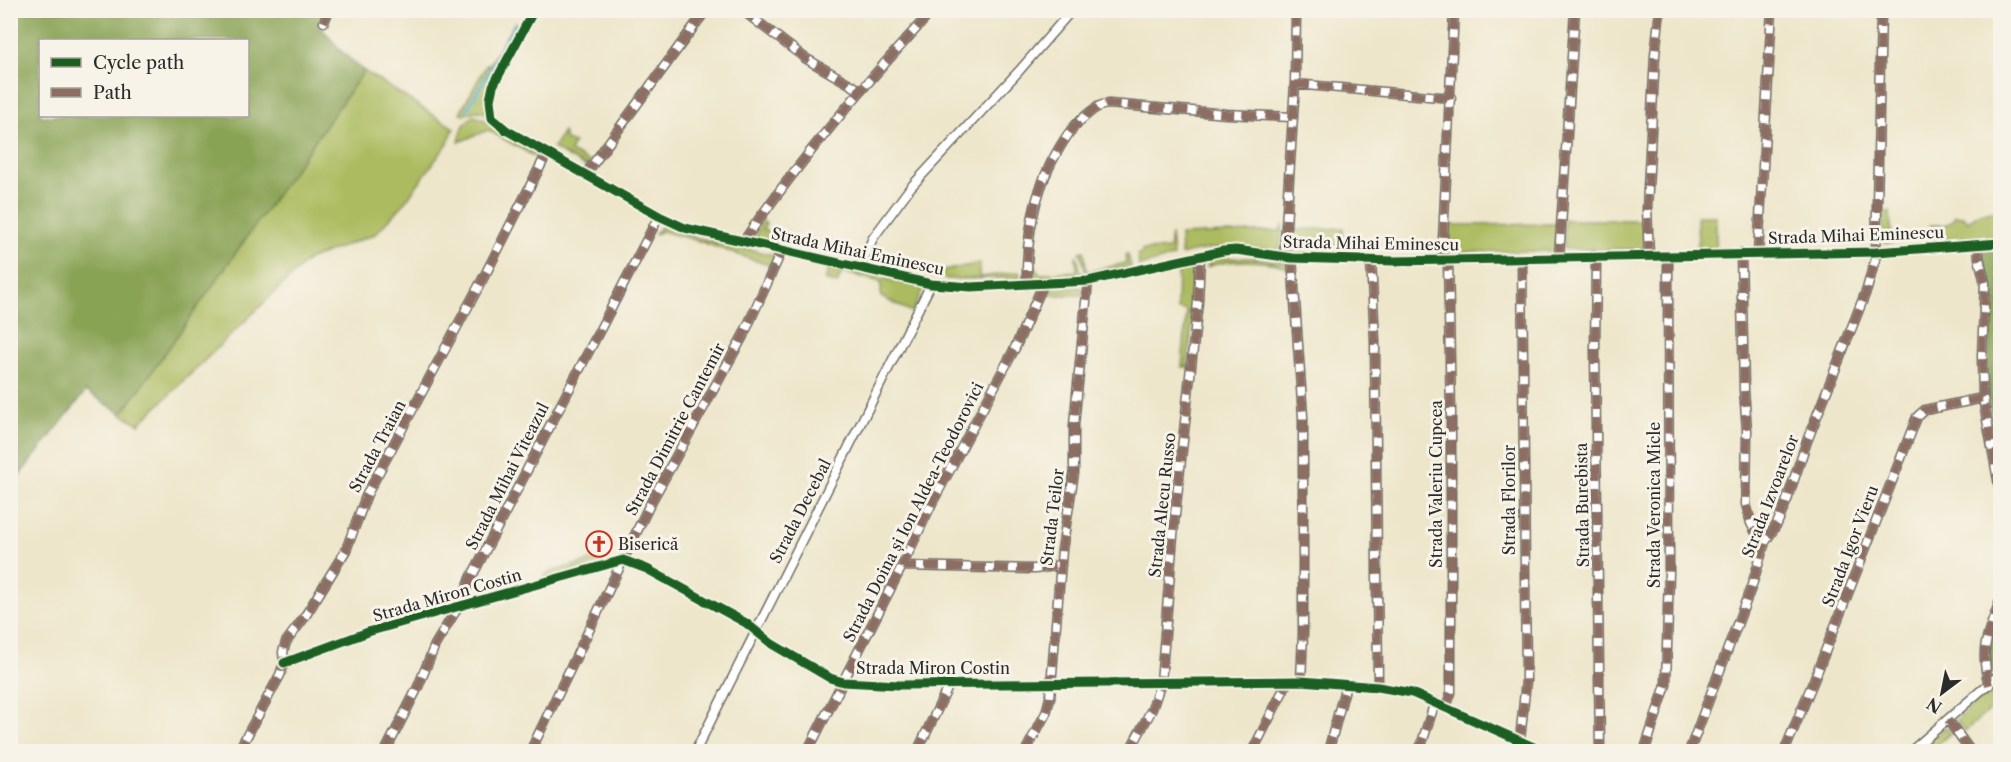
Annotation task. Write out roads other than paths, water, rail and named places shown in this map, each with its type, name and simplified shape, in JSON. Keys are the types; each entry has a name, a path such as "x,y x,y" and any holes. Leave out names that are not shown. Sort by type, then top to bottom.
{"street":[{"path":"324,22 329,10"},
{"name":"Strada Mihai Eminescu","path":"534,10 493,86 490,100 492,118 506,130 659,216 685,228 931,284 971,287 1088,281 1236,250 1288,258 1371,261 1876,252 2001,243"},
{"path":"585,175 706,10"},
{"path":"742,10 806,58 860,90"},
{"path":"743,242 791,174 860,90 933,10"},
{"path":"860,267 873,238 910,188 1019,71 1072,10"},
{"path":"1296,10 1296,84 1292,117 1288,258 1303,417 1301,681"},
{"name":"Strada Valeriu Cupcea","path":"1446,707 1451,693 1452,580 1443,221 1454,10"},
{"path":"1558,258 1575,10"},
{"path":"1649,256 1647,208 1660,10"},
{"path":"1758,253 1772,10"},
{"name":"Strada Izvoarelor","path":"1689,752 1752,585 1765,542 1777,524 1787,500 1807,441 1867,289 1876,252 1881,10"},
{"path":"1296,84 1451,98"},
{"path":"1027,285 1027,242 1036,198 1044,176 1070,132 1094,109 1109,104 1292,117"},
{"name":"Strada Traian","path":"238,752 280,675 286,642 304,618 346,550 367,495 547,153"},
{"name":"Strada Mihai Viteazul","path":"385,752 418,687 435,645 458,607 477,565 659,216"},
{"path":"1978,244 1985,283 1983,398 2001,491"},
{"name":"Strada Dimitrie Cantemir","path":"530,752 651,502 743,336 782,250"},
{"path":"1741,253 1747,430 1746,504 1751,523 1756,533 1765,542"},
{"name":"Strada Alecu Russo","path":"1129,752 1152,709 1161,682 1174,524 1198,302 1200,256"},
{"name":"Strada Veronica Micle","path":"1644,752 1666,685 1669,559 1668,256"},
{"name":"Strada Burebista","path":"1596,257 1600,752"},
{"name":"Strada Florilor","path":"1520,740 1526,681 1522,259"},
{"path":"1371,261 1375,341 1378,687"},
{"name":"Strada Teilor","path":"1025,752 1046,713 1052,683 1061,565 1074,473 1074,425 1088,281"},
{"name":"Strada Decebal","path":"695,752 931,284"},
{"name":"Strada Doina și Ion Aldea-Teodorovici","path":"807,752 932,503 1015,348 1043,285"},
{"name":"Strada Igor Vieru","path":"1784,752 1815,680 1917,417 1925,410 1983,398"},
{"name":"Strada Miron Costin","path":"284,663 371,632 623,560 647,569 746,623 797,660 830,678 843,682 949,685 1301,681 1378,687 1413,693 1545,752"},
{"path":"902,566 1035,569 1061,565"},
{"path":"1989,684 1984,666 1985,646 2001,601"},
{"path":"1910,752 2001,674"},
{"path":"1252,752 1288,681"},
{"path":"917,752 949,685"},
{"path":"1328,752 1346,685"},
{"path":"1419,752 1435,702"},
{"path":"1948,720 1971,752"}],"waterway":[{"path":"467,110 516,23"}],"place":[{"name":"Biserică","path":"599,544"}]}
